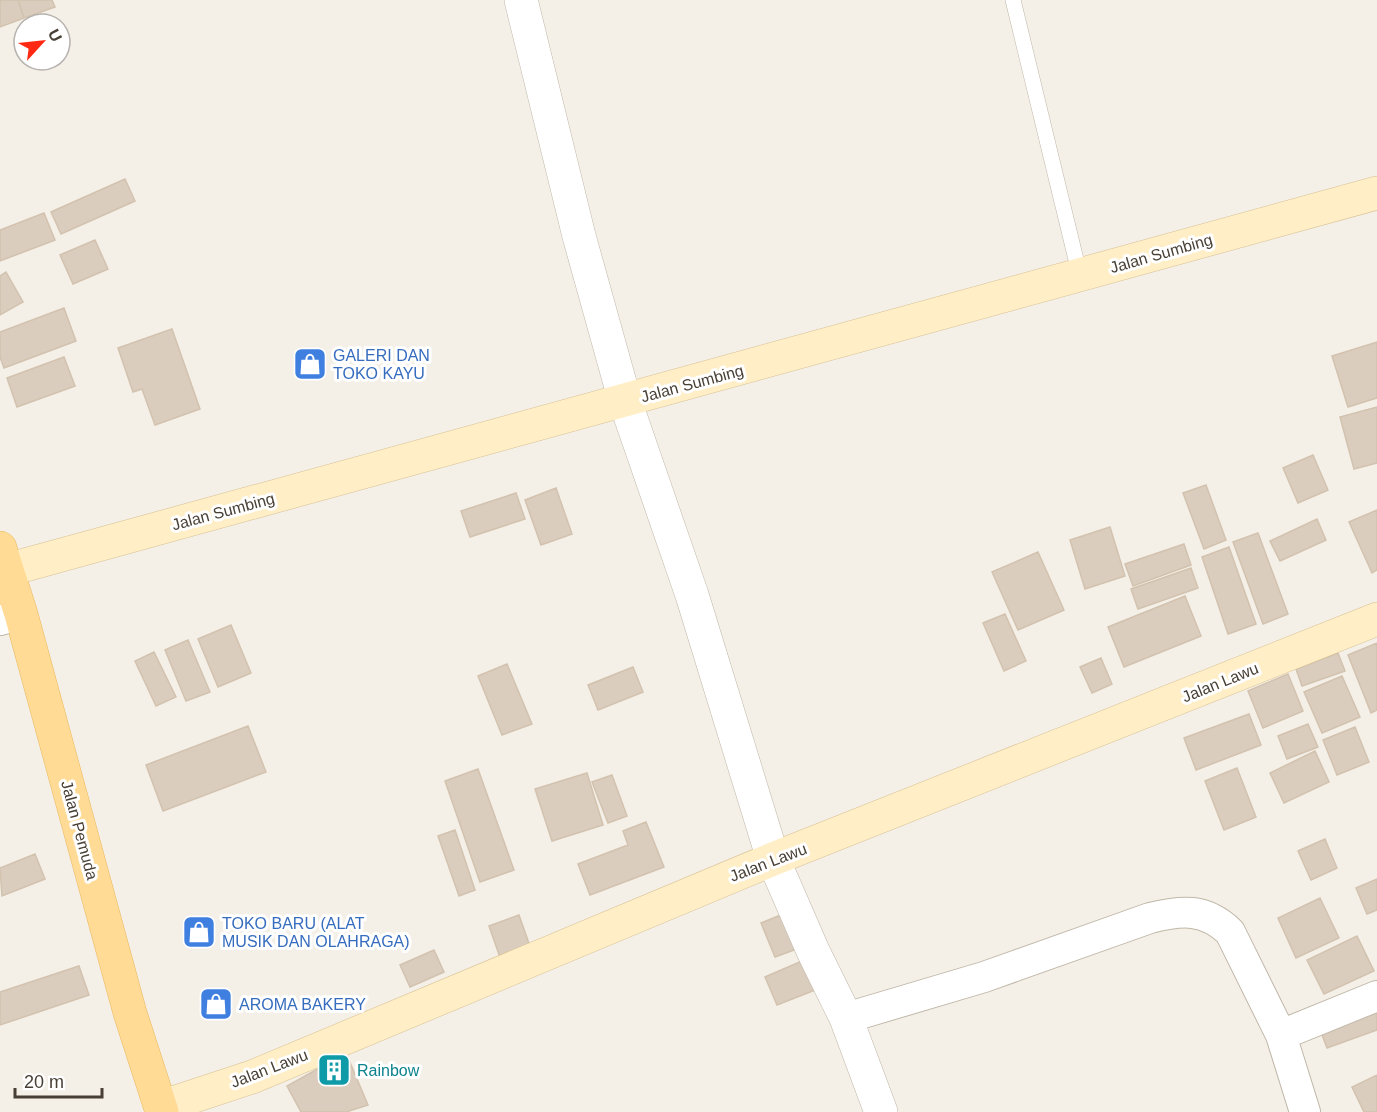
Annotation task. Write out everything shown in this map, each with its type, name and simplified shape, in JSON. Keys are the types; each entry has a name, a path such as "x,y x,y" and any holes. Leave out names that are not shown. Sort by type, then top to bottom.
{"main road":[{"name":"Jalan Sumbing","path":"3,559 625,401 1377,193"},
{"name":"Jalan Pemuda","path":"3,559 10,617 130,1013 157,1110"},
{"name":"Jalan Lawu","path":"157,1110 252,1077 773,859 1377,619"}],"street":[{"path":"521,0 579,236 625,401 692,595 773,859 841,1009 881,1112"},
{"path":"841,1009 984,977 1150,918 1175,912 1198,913 1217,920 1230,932 1281,1035 1305,1112"},
{"path":"1281,1035 1377,996"}],"lane":[{"path":"1013,0 1080,276"}],"building":[{"path":"0,0 18,0 22,12 12,12 12,22 0,27"},
{"path":"18,0 52,0 55,7 41,12 22,12"},
{"path":"125,179 135,201 61,234 51,212"},
{"path":"44,213 55,240 0,261 0,230"},
{"path":"95,240 108,269 73,284 60,255"},
{"path":"6,272 23,302 0,315 0,276"},
{"path":"64,308 76,341 4,368 0,357 0,332"},
{"path":"172,329 200,409 155,425 142,389 133,392 118,348"},
{"path":"1377,342 1377,398 1348,407 1332,356"},
{"path":"64,357 75,386 17,407 7,378"},
{"path":"1377,407 1377,463 1354,469 1340,417"},
{"path":"1313,455 1328,490 1298,503 1283,468"},
{"path":"1206,485 1226,540 1204,549 1183,493"},
{"path":"556,488 572,534 541,545 525,500"},
{"path":"516,493 525,519 470,537 461,511"},
{"path":"1377,510 1377,570 1372,573 1349,522"},
{"path":"1317,519 1326,540 1280,561 1270,541"},
{"path":"1110,527 1125,576 1085,589 1070,540"},
{"path":"1258,533 1288,614 1263,624 1233,542"},
{"path":"1184,544 1191,565 1133,586 1125,564"},
{"path":"1229,547 1256,624 1228,634 1202,557"},
{"path":"1038,552 1064,610 1018,630 992,572"},
{"path":"1191,568 1198,588 1138,609 1131,589"},
{"path":"1185,596 1201,636 1124,667 1108,627"},
{"path":"1005,614 1026,661 1004,671 983,623"},
{"path":"231,625 251,673 218,687 198,639"},
{"path":"188,640 210,692 186,701 165,650"},
{"path":"1377,643 1377,710 1371,713 1348,655"},
{"path":"154,652 176,697 156,706 135,661"},
{"path":"1338,653 1345,671 1302,686 1296,669"},
{"path":"1101,658 1112,684 1092,693 1080,667"},
{"path":"507,664 532,724 502,735 478,676"},
{"path":"633,667 643,692 598,710 588,685"},
{"path":"1288,674 1303,711 1263,728 1248,691"},
{"path":"1342,676 1360,717 1322,733 1304,692"},
{"path":"1249,714 1261,745 1196,770 1184,738"},
{"path":"1308,724 1318,747 1287,759 1278,736"},
{"path":"248,726 266,772 163,811 146,765"},
{"path":"1355,727 1369,762 1337,775 1323,740"},
{"path":"1315,751 1329,782 1284,803 1270,773"},
{"path":"1237,768 1256,817 1224,830 1205,781"},
{"path":"478,769 514,870 480,882 445,781"},
{"path":"587,773 603,825 552,841 535,789"},
{"path":"612,775 627,816 608,823 592,782"},
{"path":"646,822 664,867 590,895 578,864 628,845 623,831"},
{"path":"455,830 475,890 459,896 438,836"},
{"path":"1325,839 1337,868 1311,880 1298,851"},
{"path":"35,854 45,879 2,896 0,868"},
{"path":"1377,879 1377,910 1367,914 1356,888"},
{"path":"1320,898 1339,938 1296,958 1278,918"},
{"path":"788,912 802,947 775,957 761,923"},
{"path":"519,915 532,952 502,963 489,926"},
{"path":"1357,936 1374,971 1324,994 1307,960"},
{"path":"434,950 444,972 410,987 400,965"},
{"path":"802,961 815,990 777,1005 765,977"},
{"path":"79,966 89,995 0,1025 0,992"},
{"path":"1377,1012 1377,1030 1327,1048 1318,1024"},
{"name":"Rainbow","path":"346,1053 368,1105 346,1112 301,1112 287,1086"},
{"path":"1377,1075 1377,1112 1364,1112 1352,1087"}],"place":[{"name":"GALERI DAN TOKO KAYU","path":"310,364"},
{"name":"TOKO BARU (ALAT MUSIK DAN OLAHRAGA)","path":"199,932"},
{"name":"AROMA BAKERY","path":"216,1004"},
{"name":"Rainbow","path":"334,1070"}]}
